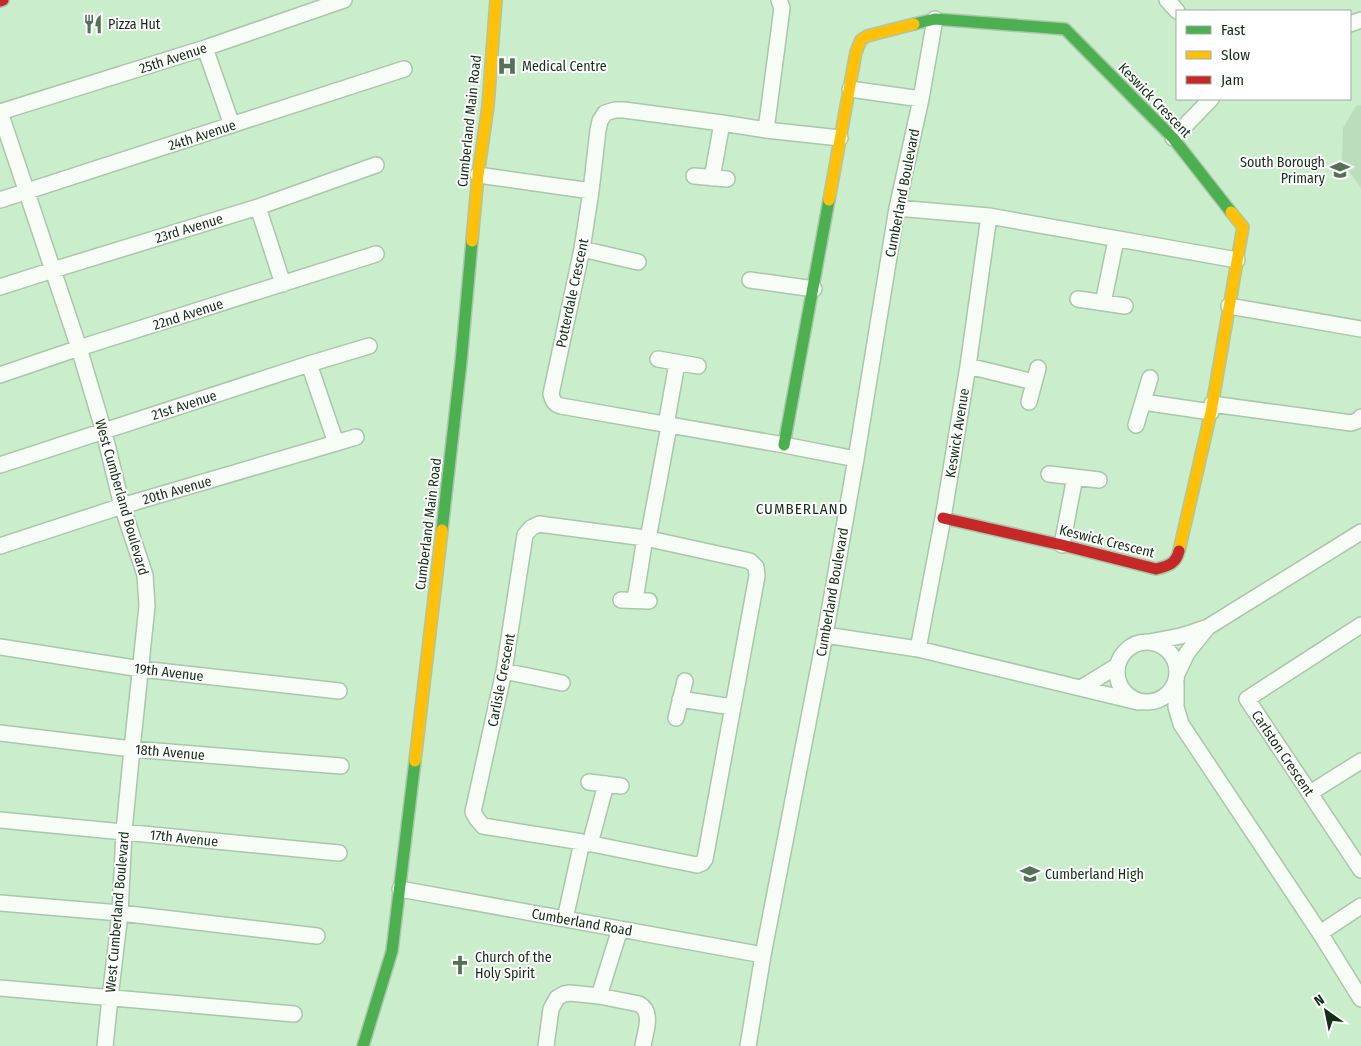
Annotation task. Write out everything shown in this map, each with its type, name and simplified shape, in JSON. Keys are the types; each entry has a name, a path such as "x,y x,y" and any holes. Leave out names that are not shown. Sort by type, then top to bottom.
{"street":[{"name":"25th Avenue","path":"0,112 205,48 344,0"},
{"name":"Cumberland Main Road","path":"362,1046 392,951 400,889 461,362 478,175 488,106 496,0"},
{"path":"766,130 782,8 779,0"},
{"path":"1167,0 1176,10"},
{"name":"Keswick Crescent","path":"784,445 856,52 861,40 867,36 935,19 1064,29 1173,138 1243,227 1211,408 1178,557 1169,566 1156,569 943,518"},
{"name":"Cumberland Boulevard","path":"748,1046 825,635 898,208 935,19"},
{"path":"205,48 232,125"},
{"name":"24th Avenue","path":"0,200 404,69"},
{"path":"850,89 920,99"},
{"path":"1173,138 1210,100"},
{"name":"Potterdale Crescent","path":"840,138 766,130 722,122 624,110 605,113 600,121 598,130 582,249 551,394 556,405 784,445 856,460"},
{"name":"West Cumberland Boulevard","path":"0,112 79,348 104,432 122,506 145,575 147,606 124,831 120,913 105,1046"},
{"path":"694,176 719,178 722,122"},
{"name":"23rd Avenue","path":"0,288 258,207 376,165"},
{"path":"478,175 591,191"},
{"path":"258,207 283,284"},
{"path":"898,208 989,216 1237,260"},
{"name":"Keswick Avenue","path":"918,649 943,518 968,366 989,216"},
{"path":"1103,303 1116,240"},
{"path":"582,249 638,262"},
{"name":"22nd Avenue","path":"0,375 79,348 376,254"},
{"path":"750,280 814,289"},
{"path":"1078,299 1125,306"},
{"path":"1230,306 1361,328"},
{"name":"21st Avenue","path":"0,464 369,346"},
{"path":"658,359 698,366"},
{"path":"635,600 677,363"},
{"path":"309,364 336,443"},
{"path":"968,366 1036,375 1029,402"},
{"path":"1136,425 1150,378"},
{"path":"1143,402 1351,424 1361,417"},
{"name":"20th Avenue","path":"0,546 122,506 356,436"},
{"path":"1049,474 1099,480"},
{"path":"1062,545 1075,477"},
{"name":"Carlisle Crescent","path":"539,524 647,539 750,561 756,567 757,576 705,859 697,865 586,843 483,826 473,812 504,671 525,535 531,528 539,524"},
{"path":"1361,532 1208,627 1182,636 1138,643 1121,656 1117,666 1117,678 1121,688 1128,696 1166,712 1181,724 1320,933 1361,999"},
{"name":"Carlston Crescent","path":"1361,625 1247,699 1361,870"},
{"path":"825,635 918,649 1144,702 1160,700 1169,693 1187,653 1208,627"},
{"path":"1149,642 1160,645 1169,651 1175,661 1177,678 1176,706 1181,724"},
{"name":"19th Avenue","path":"0,647 141,669 339,691"},
{"path":"1081,688 1117,666"},
{"path":"504,671 563,683"},
{"path":"676,718 685,682"},
{"path":"680,699 732,707"},
{"name":"18th Avenue","path":"0,733 132,749 341,766"},
{"path":"1310,793 1361,761"},
{"path":"565,919 586,843 614,785 589,782"},
{"name":"17th Avenue","path":"0,820 339,853"},
{"name":"Cumberland Road","path":"400,889 764,954"},
{"path":"0,903 120,913 317,936"},
{"path":"1320,933 1361,906"},
{"path":"599,996 620,929"},
{"path":"0,988 294,1014"},
{"path":"546,1046 553,1003 557,998 570,993 599,996 639,1004 647,1010 648,1016 643,1046"}],"green space":[{"path":"1361,105 1361,188 1342,161 1343,128 1356,106"}],"traffic: fast":[{"path":"914,24 935,19 1065,29 1173,138 1231,212"},
{"path":"784,445 829,200"},
{"path":"442,530 461,362 472,241"},
{"path":"363,1046 392,951 415,761"}],"traffic: slow":[{"path":"472,241 478,175 488,106 496,0"},
{"path":"829,200 856,52 861,40 867,36 914,24"},
{"path":"1179,551 1211,412 1243,227 1231,212"},
{"path":"415,761 442,530"}],"traffic: jam":[{"path":"943,518 1156,569 1171,564 1176,559 1179,551"}],"place":[{"name":"Pizza Hut","path":"93,24"},
{"name":"Medical Centre","path":"507,66"},
{"name":"South Borough Primary","path":"1340,170"},
{"name":"Cumberland High","path":"1030,874"},
{"name":"Church of the Holy Spirit","path":"460,965"}],"district":[{"name":"CUMBERLAND","path":"802,509"}]}
